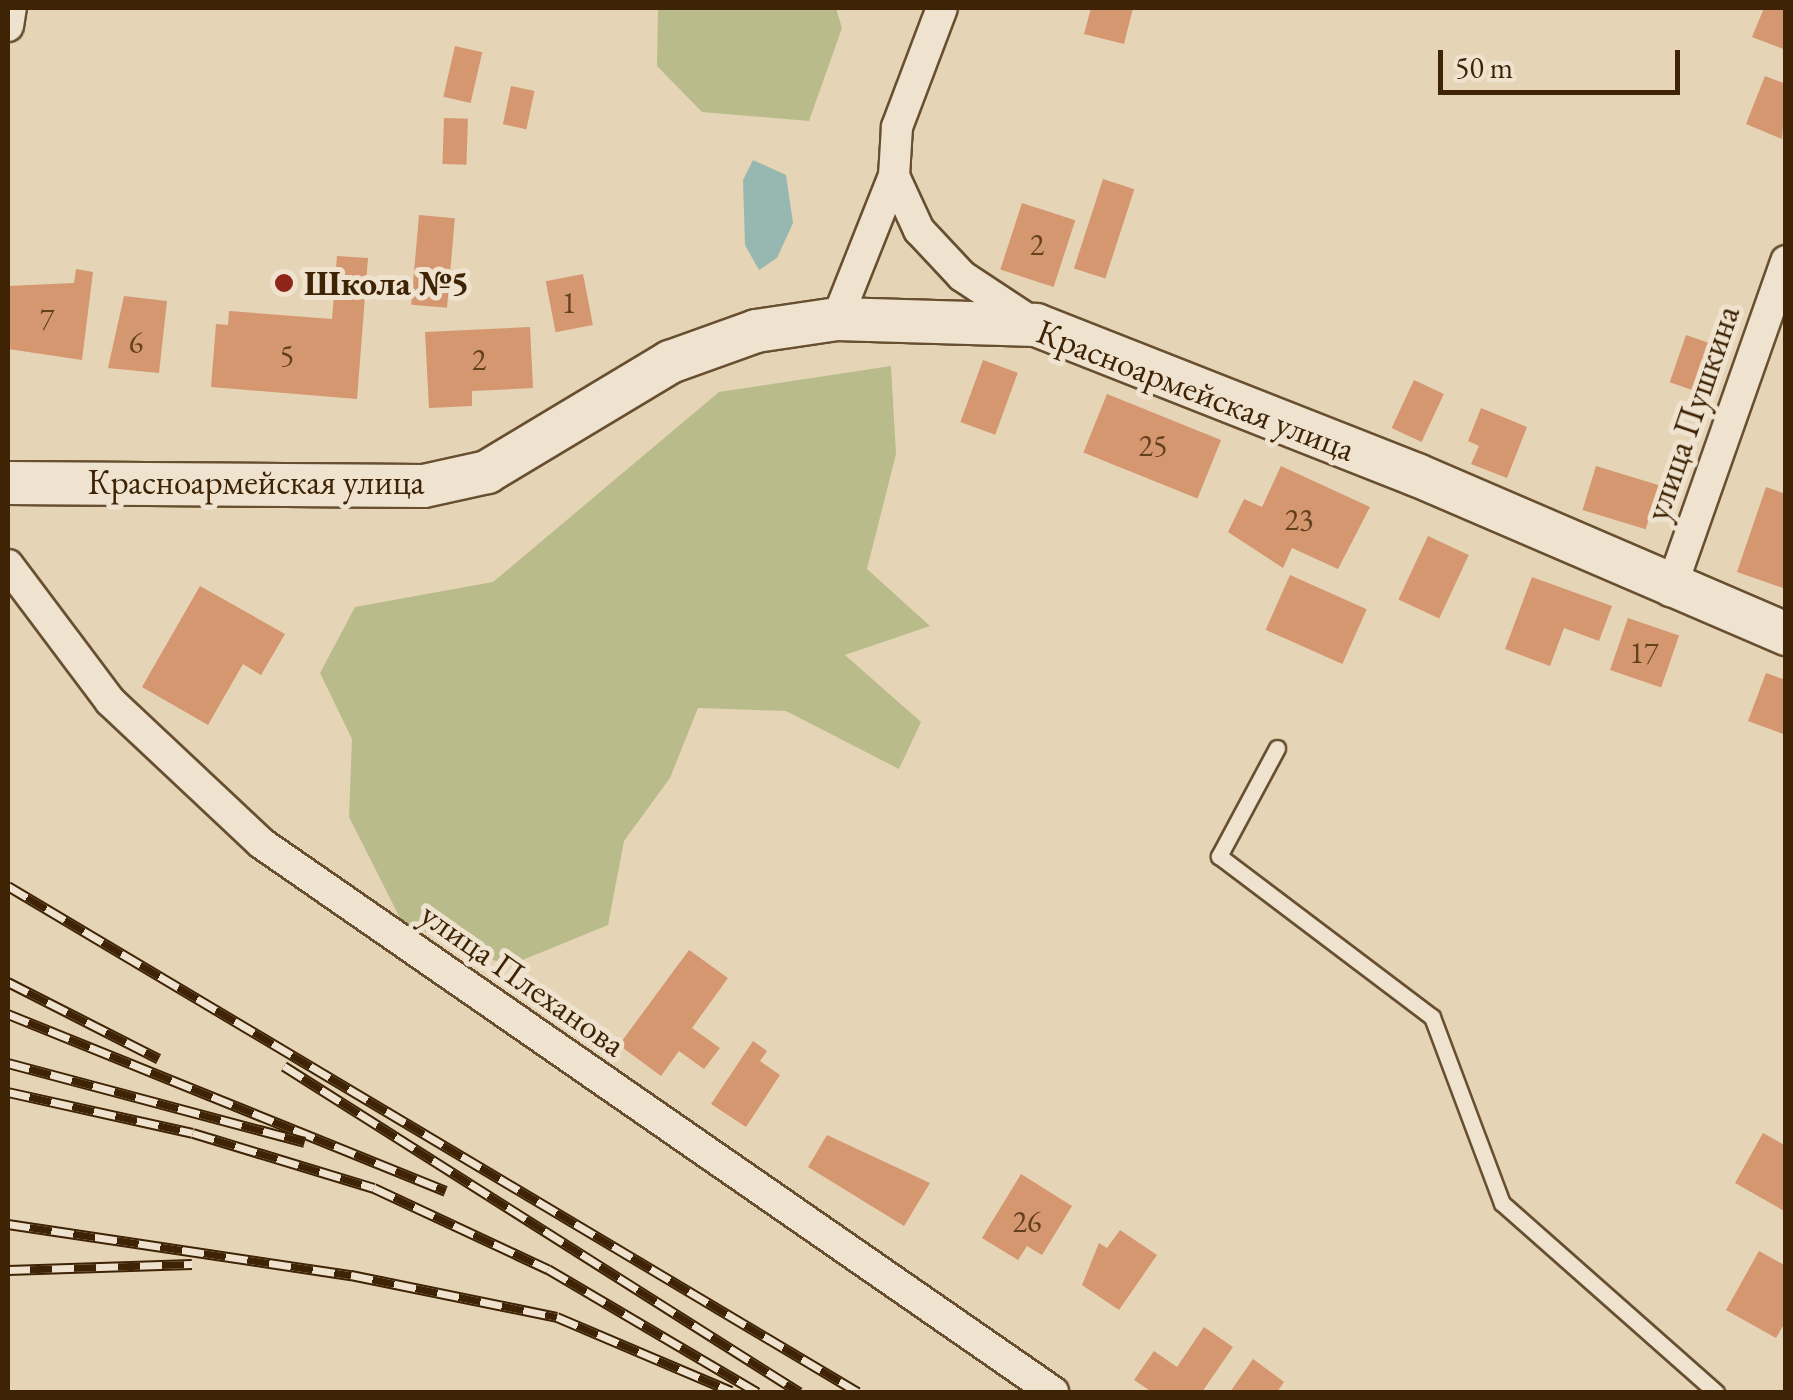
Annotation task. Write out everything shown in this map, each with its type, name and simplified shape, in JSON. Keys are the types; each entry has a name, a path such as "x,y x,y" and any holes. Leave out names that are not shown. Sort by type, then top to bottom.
{"street":[{"path":"8,26 11,8"},
{"path":"837,318 894,176 897,127 942,8"},
{"path":"894,176 940,253 1036,326"},
{"name":"улица Пушкина","path":"1670,591 1786,260"},
{"name":"Красноармейская улица","path":"8,483 424,486 486,472 670,362 756,331 837,318 1036,326 1417,475 1670,591 1786,634"},
{"name":"улица Плеханова","path":"8,564 110,701 261,843 1053,1392"}],"lane":[{"path":"1277,748 1219,856 1432,1017 1502,1203 1716,1392"}],"green space":[{"path":"658,8 836,8 842,28 809,121 702,112 657,66"},
{"path":"891,366 896,454 867,569 930,626 845,655 921,722 899,769 786,711 698,708 670,778 624,841 608,925 508,966 402,922 349,817 352,739 320,673 355,607 493,582 719,392"}],"water":[{"path":"753,160 786,175 793,223 777,258 759,270 745,245 743,180"}],"building":[{"path":"1091,8 1133,8 1124,44 1084,34"},
{"path":"1764,8 1786,8 1786,50 1752,37"},
{"path":"455,46 482,52 471,103 443,97"},
{"path":"1765,76 1786,84 1782,139 1746,124"},
{"path":"511,86 534,91 526,129 503,124"},
{"path":"444,118 468,119 466,165 442,164"},
{"path":"1103,179 1134,189 1105,279 1074,268"},
{"path":"1022,203 1075,220 1054,287 1000,270"},
{"path":"419,215 455,218 447,308 411,305"},
{"path":"337,256 368,258 357,399 211,387 216,324 228,325 229,311 332,319"},
{"path":"76,269 93,272 82,360 8,349 8,286 74,283"},
{"path":"583,274 593,325 556,332 546,281"},
{"path":"124,296 167,301 159,373 108,368"},
{"path":"530,327 533,388 472,391 472,406 429,408 425,332"},
{"path":"1686,335 1720,347 1704,394 1670,382"},
{"path":"983,360 1018,373 995,435 960,422"},
{"path":"1414,380 1444,394 1422,442 1392,428"},
{"path":"1107,394 1221,440 1197,498 1083,452"},
{"path":"1481,408 1527,427 1507,478 1471,464 1479,446 1468,441"},
{"path":"1281,466 1370,507 1338,569 1292,548 1283,568 1228,532 1244,499 1262,507"},
{"path":"1596,466 1659,485 1646,529 1583,510"},
{"path":"1766,487 1786,494 1786,589 1737,572"},
{"path":"1428,536 1469,555 1439,618 1398,599"},
{"path":"1290,575 1367,609 1342,664 1266,630"},
{"path":"1532,577 1612,606 1599,641 1564,628 1550,666 1505,649"},
{"path":"200,586 285,634 261,675 243,664 208,725 142,687"},
{"path":"1628,618 1679,636 1661,688 1610,670"},
{"path":"1766,673 1786,680 1786,735 1748,721"},
{"path":"689,950 728,978 692,1028 720,1048 704,1069 679,1051 661,1076 619,1045"},
{"path":"753,1041 767,1051 760,1061 780,1075 746,1127 711,1104"},
{"path":"1763,1133 1786,1146 1786,1212 1735,1183"},
{"path":"827,1135 930,1183 904,1226 808,1167"},
{"path":"1021,1174 1072,1206 1042,1255 1027,1246 1018,1260 982,1238"},
{"path":"1120,1230 1157,1255 1119,1310 1082,1285 1099,1243 1107,1248"},
{"path":"1759,1251 1786,1266 1786,1321 1776,1338 1726,1310"},
{"path":"1204,1327 1233,1347 1202,1392 1152,1392 1134,1380 1154,1351 1177,1367"},
{"path":"1253,1359 1284,1382 1277,1392 1230,1392"}],"railway":[{"path":"8,886 858,1392"},
{"path":"8,982 159,1059"},
{"path":"8,1014 446,1191"},
{"path":"8,1063 305,1142"},
{"path":"284,1066 799,1392"},
{"path":"8,1092 193,1133 374,1188 548,1269 757,1392"},
{"path":"8,1224 351,1275 557,1317 731,1391"},
{"path":"8,1270 192,1264"}],"place":[{"name":"Школа №5","path":"284,283"}]}
